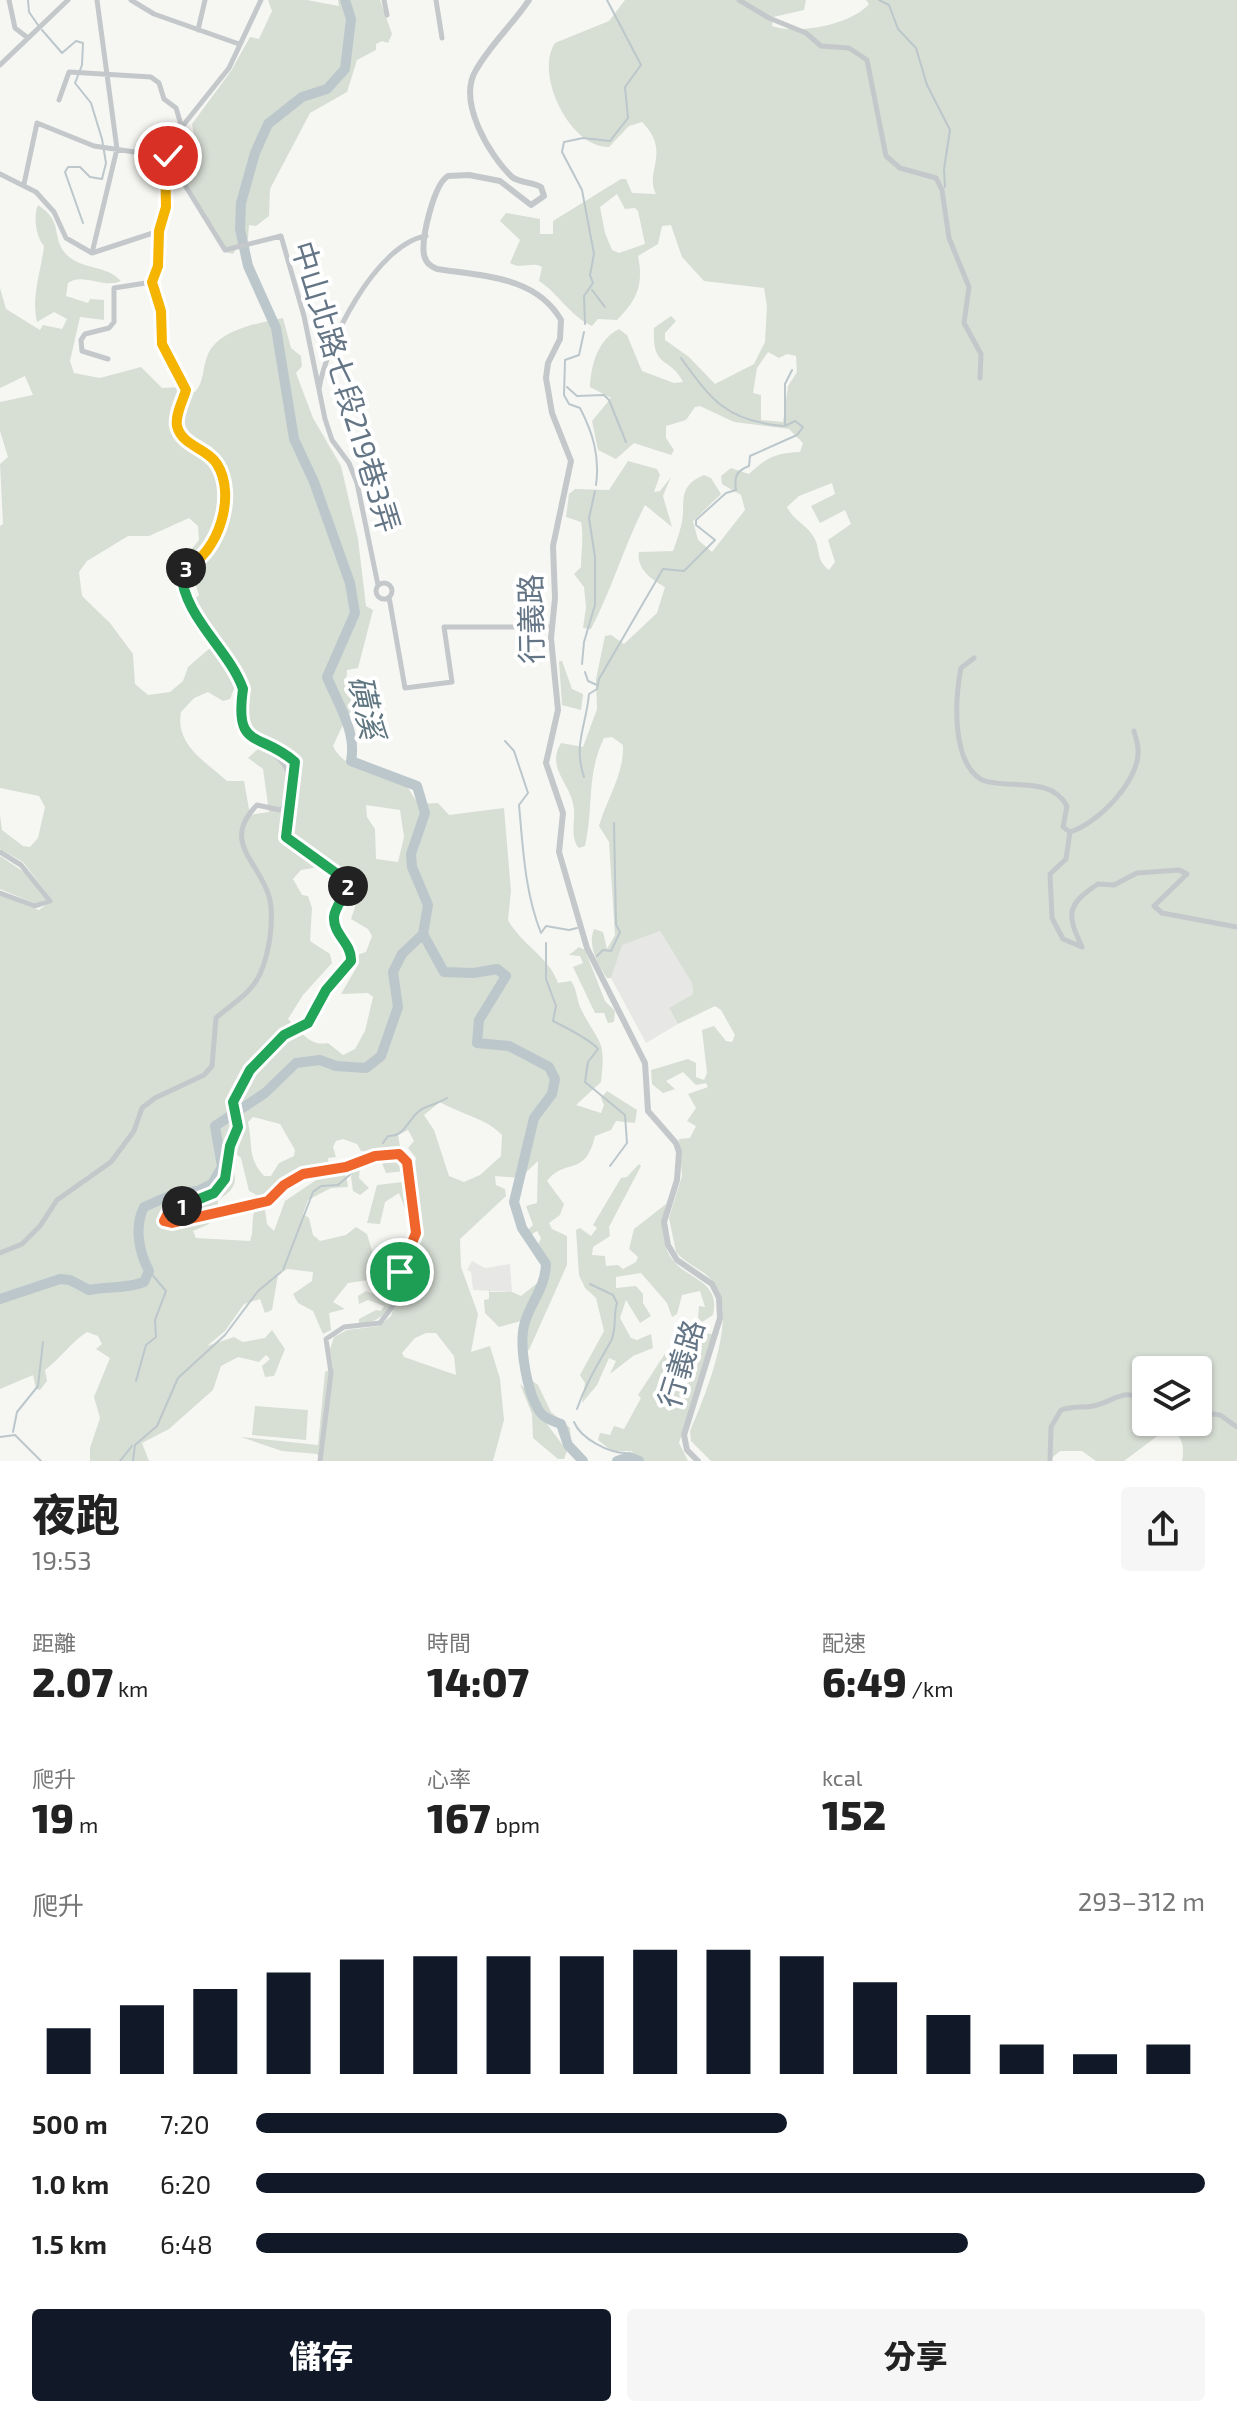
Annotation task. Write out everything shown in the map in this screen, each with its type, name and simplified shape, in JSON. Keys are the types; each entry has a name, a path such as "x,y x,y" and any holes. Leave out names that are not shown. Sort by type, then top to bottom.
{"street":[{"path":"9,0 15,28 28,38"},
{"path":"0,65 68,0"},
{"path":"92,253 117,149 97,0"},
{"path":"131,0 154,14 239,44"},
{"path":"198,30 205,0"},
{"path":"0,1253 22,1244 57,1200 111,1162 134,1131 142,1108 155,1098 204,1075 212,1066 212,1028 216,1018 244,996 262,971 271,930 269,897 247,858 241,831 247,815 257,805 283,808 289,775 286,766 243,728 239,718 243,689 240,680 220,653 182,582 181,571 201,561 215,536 224,508 224,481 217,464 184,439 178,429 176,422 186,390 162,344 161,311 152,282 158,266 159,231 166,207 166,147 229,68 260,0"},
{"path":"384,0 387,15"},
{"path":"436,0 442,38"},
{"path":"318,394 323,362 362,290 403,244 426,236 436,190 448,176 469,175 500,181 531,205 542,201 541,187 513,178 492,151 480,131 470,88 475,70 529,0"},
{"path":"739,0 769,18 806,33 821,46 849,48 867,60 886,156 900,168 936,178 942,190 949,238 969,287 964,323 981,354 980,378"},
{"path":"59,100 69,72 151,77 159,83 164,99 176,108 182,128"},
{"path":"24,184 37,123 66,136 117,149 165,154"},
{"name":"中山北路七段219巷3弄","path":"165,154 175,158 183,182 225,250 251,246 281,236 304,316 318,394 332,440 349,463 357,483 375,577 381,584"},
{"path":"0,174 24,184 48,203 66,238 92,253 159,231"},
{"name":"行義路","path":"426,236 424,254 430,265 525,285 545,299 561,320 560,339 548,363 546,378 552,413 571,461 553,546 552,627 558,710 546,763 563,813 559,852 587,948 645,1063 648,1111 676,1143 679,1152 677,1180 664,1222 668,1245 677,1260 712,1284 721,1310 684,1435 687,1450 698,1461"},
{"path":"108,359 82,351 81,340 85,334 109,328 114,322 114,288 152,282"},
{"path":"386,598 390,587 381,584 376,593 386,598 392,608 405,688 452,682 444,627 552,627"},
{"path":"974,658 961,668 958,683 958,734 965,762 982,780 1032,785 1057,795 1067,806 1063,827 1070,832"},
{"path":"1070,832 1086,827 1098,818 1126,782 1138,749 1134,731"},
{"path":"264,745 295,762 286,837 347,881 346,892 334,916 338,933 351,954 346,968 326,990 308,1023 284,1035 250,1070 233,1102 238,1124 221,1185 208,1197 168,1213 164,1221 172,1223 268,1201 284,1185 303,1174 346,1167 375,1156 399,1154 407,1162 416,1233 400,1272 398,1299 388,1317 373,1326 344,1327 326,1339 331,1373 320,1461"},
{"path":"1070,832 1066,859 1050,874 1052,918 1066,942 1082,947 1072,929 1070,917 1086,893 1098,884 1114,885 1137,873 1185,870 1187,874 1154,906 1162,913 1237,927"},
{"path":"0,852 21,865 49,897 46,905 35,906 0,893"},
{"path":"1050,1461 1051,1427 1061,1410 1092,1406 1125,1393 1132,1395"},
{"path":"1212,1414 1220,1415 1237,1427"}],"shaded area":[{"path":"268,0 307,0 339,6 338,0 380,0 392,34 388,43 382,41 376,44 376,50 357,60 347,92 310,113 270,189 269,216 256,226 249,225 248,239 241,241 233,254 225,252 186,186 174,187 170,163 174,152 185,148 194,137 192,124 231,71 250,37 259,39 272,11"},
{"path":"625,0 806,0 804,10 773,17 772,26 809,29 850,18 869,4 866,0 1237,0 1237,1461 1182,1461 1182,1444 1178,1436 1212,1436 1212,1356 1132,1356 1132,1436 1159,1436 1124,1461 1096,1461 1082,1451 1060,1451 1048,1461 711,1461 691,1441 690,1431 717,1356 723,1315 721,1297 714,1283 676,1252 669,1218 682,1176 679,1139 690,1138 696,1126 687,1121 696,1108 688,1094 708,1087 706,1083 696,1085 683,1072 666,1081 675,1089 663,1093 652,1084 651,1070 688,1059 696,1063 696,1077 704,1080 707,1073 702,1030 714,1026 726,1041 732,1042 735,1035 721,1010 715,1006 678,1024 669,1008 693,994 692,983 660,931 622,945 611,978 607,978 597,961 592,942 594,929 603,932 607,949 615,935 609,842 599,826 618,776 623,745 612,737 604,738 598,752 592,778 588,831 585,846 579,848 574,835 572,801 558,769 557,752 561,743 583,747 597,709 596,679 605,636 611,635 624,644 657,613 665,587 642,569 639,552 673,551 689,485 704,475 711,478 721,494 693,521 698,540 712,552 745,510 741,495 722,484 721,476 731,468 749,474 772,457 800,452 803,443 789,429 734,422 700,406 695,407 686,420 666,426 666,438 674,450 671,455 634,443 616,459 598,450 592,421 611,398 590,387 597,354 611,334 619,329 627,335 642,371 674,383 683,382 673,368 659,357 654,342 654,328 671,316 676,321 665,333 665,340 689,357 715,384 754,364 765,342 767,306 764,288 704,281 682,257 671,225 662,226 658,244 638,256 639,284 630,306 617,320 598,319 592,326 577,317 539,281 542,267 510,263 520,240 500,221 506,213 540,219 540,234 553,234 553,221 621,179 626,179 632,193 656,194 653,186 655,143 642,122 629,126 609,147 581,136 569,123 553,90 549,72 555,43 609,21","holes":["617,194 625,209 635,208 638,211 645,244 619,253 612,250 600,207","768,352 779,358 787,354 796,356 797,372 788,386 783,422 761,420 761,395 753,393 757,368","832,483 835,494 811,506 820,523 845,510 851,524 828,540 835,562 829,570 820,558 813,536 787,507 799,496"]},
{"path":"38,205 51,217 61,247 71,259 108,272 121,281 108,283 80,279 68,283 66,296 88,303 90,299 104,300 104,320 80,317 70,361 74,373 100,378 141,367 162,388 181,387 195,392 207,357 219,340 239,329 283,318 291,348 301,356 302,366 296,373 313,418 341,466 358,539 366,606 373,610 358,668 347,670 346,692 358,705 347,716 333,746 347,762 405,783 418,804 438,803 449,815 504,808 511,891 508,920 549,966 558,983 571,981 580,1007 602,1049 601,1082 576,1105 601,1113 604,1105 601,1098 607,1091 637,1110 635,1123 616,1121 611,1130 595,1136 586,1157 547,1181 564,1204 560,1215 549,1223 552,1229 567,1236 567,1265 529,1350 524,1349 521,1321 499,1327 485,1313 484,1300 489,1299 489,1289 490,1292 512,1292 521,1296 540,1281 543,1263 538,1245 541,1238 537,1231 529,1236 525,1233 533,1225 526,1206 537,1203 538,1161 520,1178 495,1176 496,1185 505,1189 506,1196 460,1239 461,1267 478,1314 471,1352 490,1346 500,1379 504,1420 493,1461 323,1461 317,1454 282,1451 241,1437 318,1445 325,1372 333,1368 330,1349 334,1337 347,1330 379,1326 391,1316 417,1233 407,1228 409,1218 399,1193 385,1202 380,1224 367,1223 377,1185 403,1182 405,1171 386,1173 381,1161 360,1167 359,1178 369,1188 360,1195 353,1191 351,1177 356,1165 383,1156 403,1159 407,1169 415,1164 416,1158 408,1148 414,1141 408,1130 398,1135 401,1152 370,1156 371,1152 361,1151 357,1144 343,1139 336,1141 333,1147 336,1157 328,1158 329,1166 310,1168 282,1178 265,1200 213,1210 209,1224 193,1231 196,1238 250,1241 255,1209 259,1205 264,1203 267,1224 274,1231 285,1201 328,1172 340,1170 346,1174 348,1187 331,1188 308,1200 303,1214 309,1218 313,1235 320,1241 346,1235 356,1227 367,1234 373,1254 380,1261 404,1255 393,1300 388,1309 372,1322 359,1325 359,1319 376,1310 381,1311 384,1306 368,1300 359,1304 358,1296 366,1291 385,1299 387,1291 373,1291 388,1286 390,1277 348,1283 333,1302 345,1309 329,1313 331,1330 323,1334 313,1311 298,1303 293,1294 312,1281 313,1272 287,1269 278,1275 272,1310 265,1313 260,1299 244,1304 225,1331 207,1346 234,1337 243,1342 265,1338 272,1330 285,1349 274,1376 265,1377 262,1366 270,1359 266,1355 259,1362 238,1357 221,1366 213,1390 169,1429 142,1443 149,1461 90,1461 90,1448 100,1418 94,1397 110,1358 96,1349 102,1344 98,1336 87,1332 76,1341 45,1370 47,1381 40,1390 36,1389 33,1375 0,1389 0,895 39,910 52,900 23,862 0,849 0,815 2,830 23,846 30,847 38,838 45,807 39,796 0,788 0,526 3,524 0,464 8,457 0,431 0,402 33,395 25,376 0,388 0,288 6,309 40,330 43,325 62,329 67,319 54,312 37,322 36,293 44,246 37,232","holes":["189,518 198,526 199,540 175,569 194,580 199,595 195,599 201,615 249,688 245,705 247,718 254,730 268,740 248,758 263,769 269,812 250,815 244,781 227,781 201,759 183,734 181,712 194,698 208,692 223,701 230,699 236,684 210,648 188,667 183,681 170,692 148,695 135,684 133,654 110,623 82,596 79,572 87,561 128,536 149,536","366,805 400,810 404,837 398,862 376,859 375,829 367,817","318,867 344,877 359,895 351,919 368,929 372,936 366,952 357,955 358,965 341,994 368,993 373,997 365,1031 355,1049 343,1055 328,1043 310,1040 288,1019 303,995 332,963 330,954 310,941 312,908 308,896 302,895 293,879 301,870","440,1102 496,1129 502,1135 501,1156 480,1175 464,1182 449,1176 434,1130 424,1115","253,1117 280,1124 295,1150 294,1156 279,1163 271,1176 264,1176 253,1157 248,1122","233,1151 241,1158 249,1191 257,1195 218,1206 218,1200 232,1188 235,1178","436,1333 454,1356 456,1375 404,1357 402,1353 415,1338"]},
{"path":"628,461 657,469 660,475 654,492 660,491 671,477 663,496 672,527 645,505 591,629 583,628 586,607 584,587 574,574 581,567 582,527 581,522 566,517 569,494 575,489 609,490"},
{"path":"559,661 562,661 572,689 583,694 581,710 562,705"},
{"path":"0,856 27,874 47,899 36,904 0,889"},
{"path":"660,931 692,983 693,994 669,1008 678,1024 646,1043 611,978 621,945"},
{"path":"579,947 585,950 605,1001 615,1011 614,1022 608,1023 604,1013 595,1013 573,967 583,963 580,956 569,955"},
{"path":"639,1164 641,1166 609,1227 610,1236 593,1247 592,1255 605,1256 606,1266 618,1265 623,1269 636,1262 638,1257 629,1249 634,1229 666,1204 663,1232 668,1252 678,1266 712,1294 713,1315 702,1322 698,1318 699,1306 705,1307 700,1291 682,1295 677,1314 672,1317 667,1303 641,1273 616,1277 616,1288 636,1286 643,1294 643,1303 651,1316 640,1323 626,1300 620,1318 631,1338 637,1340 651,1334 653,1348 633,1356 610,1374 616,1361 609,1358 597,1385 582,1403 585,1383 580,1375 604,1331 596,1298 585,1288 579,1275 576,1230 580,1228 591,1236 597,1228 593,1225 621,1178 627,1177"},
{"path":"472,1261 485,1268 510,1264 512,1292 473,1290 471,1272 467,1270"},
{"path":"702,1333 712,1334 711,1340 679,1443 688,1461 642,1461 631,1451 612,1451 598,1440 600,1433 610,1435 614,1426 624,1429 641,1398 638,1395 666,1352"},
{"path":"530,1379 538,1385 551,1412 570,1428 571,1440 565,1441 555,1424 538,1412 567,1451 564,1459 558,1459 533,1438 532,1414 520,1384 533,1396"},
{"path":"255,1406 308,1410 306,1440 252,1435"}],"waterway":[{"path":"28,0 29,12 38,25"},
{"name":"磺溪","path":"345,0 351,19 345,69 327,89 302,97 268,124 255,153 241,203 240,229 248,266 276,328 294,439 314,482 350,583 355,613 327,677 349,729 351,761 417,786 425,813 411,854 412,867 428,905 423,934 444,972 474,973 497,969 506,976 479,1020 477,1043 509,1046 549,1067 555,1079 552,1094 534,1118 514,1202 522,1228 546,1264 541,1287 525,1322 523,1355 535,1404 547,1418 561,1424 568,1445 583,1461"},
{"path":"585,324 584,296 593,283 590,275 594,254 582,190 562,152 564,142 583,138 610,141 628,118 625,87 641,65 607,0"},
{"path":"879,0 889,5 898,29 916,48 927,85 950,130 944,169 945,187"},
{"path":"42,30 62,53 76,41 83,43 82,65 75,83 91,103 106,163 102,179 90,177 80,167 68,167 65,172 83,223"},
{"path":"592,290 605,307"},
{"path":"584,332 579,355 565,360 564,395 569,404 580,408 589,427 596,455 596,485"},
{"path":"681,358 712,397 734,414 783,426"},
{"path":"584,777 580,745 589,694 597,689 599,679 663,569 684,571 715,540 696,525 696,520 726,493 736,490 737,475 749,466 750,456 797,435 803,427 795,421 785,426 785,384 792,370"},
{"path":"567,387 577,396 604,395 609,400 626,442"},
{"path":"582,664 584,642 595,605 595,557 589,518 595,491"},
{"path":"585,672 588,681 597,685"},
{"path":"505,741 514,751 528,793 519,805 522,838 528,887 541,933 546,926 569,930 577,928"},
{"path":"597,956 603,950 611,951 620,932 616,925 614,823"},
{"path":"0,1299 60,1279 70,1280 89,1290 144,1282 149,1271 140,1248 139,1231 144,1207 176,1193 198,1191 212,1184 222,1167 215,1126 265,1093 296,1063 320,1060 336,1066 366,1068 381,1056 398,1007 393,972 402,954 423,934"},
{"path":"546,943 546,979 556,1006 553,1021 595,1045 598,1049 588,1062 585,1082 625,1115 627,1143 610,1166"},
{"path":"383,1143 388,1136 403,1130 422,1109 447,1098"},
{"path":"283,1270 313,1192 321,1186 338,1185 360,1166 380,1158"},
{"path":"136,1381 146,1345 156,1337 155,1320 166,1291 149,1271"},
{"path":"133,1461 135,1445 157,1426 178,1378 225,1335 258,1291 281,1272"},
{"path":"577,1409 613,1336 617,1303 613,1295 590,1284"},
{"path":"13,1432 17,1412 38,1386 43,1342"},
{"path":"574,1422 596,1444 626,1453 629,1457"},
{"path":"0,1437 15,1435 41,1461"},
{"path":"120,1461 132,1446"},
{"name":"磺溪","path":"617,1461 629,1457 639,1461"}],"route":[{"path":"168,156 165,154 166,207 159,231 158,266 152,282 161,311 162,344 186,390 176,422 178,429 184,439 207,453 217,464 224,481 224,508 215,536 201,561 181,571 182,582 195,611 240,680 243,689 239,718 243,728 264,745 295,762 294,797 284,830 293,843 305,848 330,872 347,881 346,892 334,916 338,933 349,948 351,961 326,990 308,1023 284,1035 239,1085 233,1102 238,1127 221,1185 208,1197 174,1209 165,1216 164,1221 172,1223 215,1211 245,1208 268,1201 284,1185 303,1174 346,1167 375,1156 399,1154 407,1162 407,1182 415,1203 416,1233 400,1272"}]}
